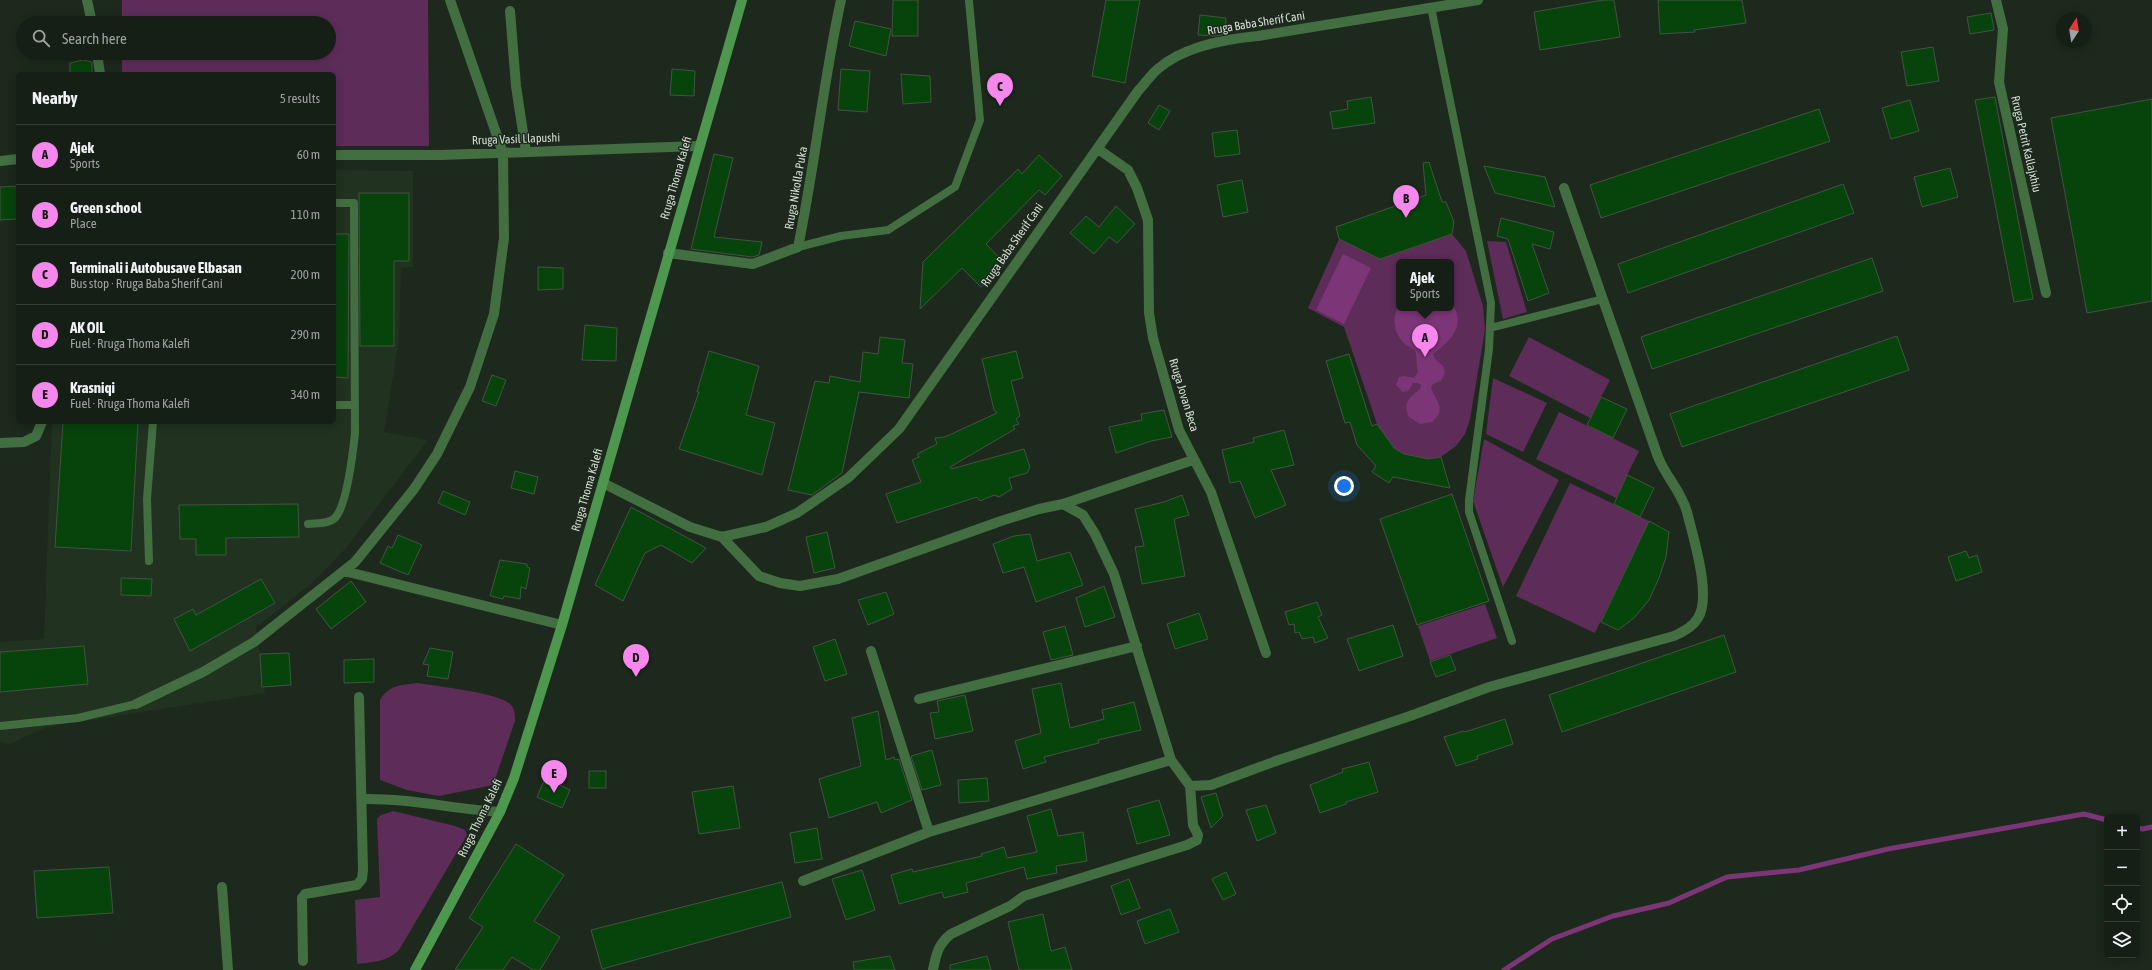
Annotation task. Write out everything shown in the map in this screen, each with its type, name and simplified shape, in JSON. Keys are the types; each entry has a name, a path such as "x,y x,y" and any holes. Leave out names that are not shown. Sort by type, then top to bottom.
{"main road":[{"name":"Rruga Thoma Kalefi","path":"415,970 500,812 526,742 562,625 698,146 742,0"}],"street":[{"path":"87,0 90,16"},
{"path":"136,704 203,672 254,642 355,562 380,533 414,489 437,454 470,388 494,314 504,238 503,153 450,0"},
{"name":"Rruga Nikolla Puka","path":"668,253 753,264 798,248 816,155 830,54 841,0"},
{"name":"Rruga Baba Sherif Cani","path":"722,537 766,527 797,513 848,478 899,429 1138,91 1159,68 1195,47 1235,38 1258,36 1427,3 1478,0"},
{"name":"Rruga Petrit Kallajxhiu","path":"1996,0 2003,29 1999,82 2046,293"},
{"path":"510,11 516,86 526,152"},
{"path":"98,60 100,72"},
{"name":"Rruga Vasil Llapushi","path":"336,155 503,153 698,146"},
{"name":"Rruga Jovan Beca","path":"1098,149 1128,170 1137,188 1148,220 1150,266 1149,313 1153,338 1179,430 1193,460 1211,492 1266,653"},
{"path":"0,161 16,159"},
{"path":"1190,786 1211,785 1489,687 1674,636 1683,632 1697,620 1702,609 1704,592 1688,512 1684,500 1664,471 1658,457 1564,188"},
{"path":"0,443 24,442 36,436 41,424"},
{"path":"603,483 690,527 722,537 759,576 780,584 800,586 838,579 1001,521 1039,509 1063,504 1193,460"},
{"path":"933,970 937,950 943,939 1010,906 1024,896 1193,843 1198,835 1193,825 1190,786 1171,760 1114,574 1103,550 1083,515 1063,504"},
{"path":"344,571 562,625"},
{"path":"919,699 1137,646"},
{"path":"871,651 929,832"},
{"path":"303,961 302,898 305,894 357,885 362,879 362,799 359,697"},
{"path":"803,881 929,832 1171,760"},
{"path":"362,799 380,798 461,810 500,812"},
{"path":"222,887 228,970"}],"lane":[{"path":"798,248 841,236 888,230 955,186 980,120 969,1"},
{"path":"1427,3 1491,303 1490,328 1469,500 1469,512 1512,641"},
{"path":"308,524 325,523 334,518 340,510 353,453 355,405 354,203 336,203"},
{"path":"1490,328 1603,299"},
{"path":"336,404 355,405"},
{"path":"149,561 147,500 153,424"},
{"path":"0,726 78,718 136,704"}],"shaded area":[{"path":"122,0 428,0 429,146 336,146 336,72 122,72 122,60 336,60 336,16 122,16"},
{"path":"336,170 413,171 413,267 401,268 399,340 384,432 428,440 346,548 310,585 256,627 265,693 46,727 10,744 0,742 0,642 44,639 52,424 336,424"},
{"path":"1452,234 1466,251 1483,306 1485,330 1470,419 1465,434 1456,446 1441,457 1428,459 1404,454 1394,448 1377,424 1344,327 1308,308 1339,239 1380,259"},
{"path":"1487,241 1506,242 1527,312 1503,319"},
{"path":"1343,254 1371,268 1344,324 1316,310"},
{"path":"1454,306 1456,310 1458,318 1455,331 1446,343 1433,354 1435,359 1443,366 1445,373 1441,381 1433,384 1431,388 1440,409 1437,417 1432,422 1420,424 1409,417 1407,412 1406,408 1408,401 1420,389 1421,385 1418,383 1413,383 1409,390 1403,392 1396,385 1399,377 1405,376 1414,378 1418,372 1415,351 1401,340 1396,330 1396,311 1454,311"},
{"path":"1529,337 1610,380 1590,418 1509,376"},
{"path":"1493,378 1547,403 1523,452 1486,434"},
{"path":"1559,412 1639,451 1616,498 1536,459"},
{"path":"1484,439 1559,480 1503,587 1473,501"},
{"path":"1570,483 1649,521 1595,633 1516,596"},
{"path":"1485,604 1497,638 1430,661 1418,626"},
{"path":"417,683 493,696 504,700 512,706 515,721 493,785 439,796 407,790 380,780 380,700 387,691 391,689 401,685"},
{"path":"393,811 455,826 465,830 467,835 399,950 385,959 357,964 355,900 380,897 377,819 381,815"}],"building":[{"path":"893,0 918,0 918,36 892,36"},
{"path":"1106,0 1140,0 1125,83 1092,76"},
{"path":"1603,0 1614,0 1620,37 1540,50 1534,12"},
{"path":"1658,0 1742,0 1746,23 1694,30 1695,32 1660,34"},
{"path":"1991,13 1994,30 1970,34 1967,17"},
{"path":"1200,15 1226,18 1225,34 1216,36 1198,35"},
{"path":"855,21 891,29 886,56 849,46"},
{"path":"1933,47 1939,81 1907,86 1901,52"},
{"path":"83,60 92,62 92,72 70,72 70,63"},
{"path":"672,69 695,71 694,96 670,95"},
{"path":"841,69 870,71 867,112 838,110"},
{"path":"901,74 930,76 931,102 903,104"},
{"path":"1371,97 1375,123 1333,129 1330,112 1348,109 1347,101"},
{"path":"1995,97 2033,299 2014,302 1975,100"},
{"path":"2152,99 2152,301 2087,313 2051,118"},
{"path":"1910,100 1919,131 1891,139 1882,108"},
{"path":"1159,105 1170,111 1159,130 1148,123"},
{"path":"1819,109 1830,141 1601,218 1590,185"},
{"path":"1237,130 1240,154 1215,157 1212,133"},
{"path":"714,154 733,158 714,237 762,242 759,255 752,257 691,249"},
{"path":"1039,155 1062,176 1045,195 1039,190 986,244 1005,264 981,287 962,268 920,309 923,262 1018,169 1022,174"},
{"path":"1429,162 1442,202 1446,202 1454,222 1452,234 1380,259 1339,239 1336,227 1426,195 1423,163"},
{"path":"1484,166 1545,177 1555,207 1495,193"},
{"path":"1950,168 1958,197 1922,207 1914,177"},
{"path":"1242,180 1248,212 1223,217 1217,185"},
{"path":"1843,184 1854,213 1628,293 1618,264"},
{"path":"16,186 16,219 0,220 0,187"},
{"path":"359,193 409,193 409,261 394,261 394,346 360,346"},
{"path":"1116,206 1135,224 1117,243 1109,237 1094,254 1070,233 1086,216 1099,227"},
{"path":"1501,218 1554,232 1550,249 1532,244 1549,293 1528,301 1508,239 1497,236"},
{"path":"336,234 349,234 348,378 336,377"},
{"path":"1872,258 1883,291 1652,369 1641,337"},
{"path":"538,267 563,268 563,289 538,290"},
{"path":"585,325 617,328 616,361 582,360"},
{"path":"1897,336 1909,370 1682,447 1670,414"},
{"path":"880,337 905,340 902,363 913,364 909,398 859,392 842,473 812,495 788,490 815,381 829,383 830,376 860,382 863,352 878,354"},
{"path":"709,351 759,366 746,415 775,423 762,475 679,449 699,392 697,392"},
{"path":"1016,351 1023,378 1011,381 1020,416 1016,419 1019,424 1013,426 1015,429 950,467 951,469 1024,449 1030,467 1027,473 1009,478 1012,489 999,497 994,495 980,501 977,497 897,523 886,494 921,482 912,460 919,457 917,454 937,444 935,438 945,437 997,413 994,410 982,359"},
{"path":"1349,354 1372,426 1377,424 1394,448 1404,454 1428,459 1441,457 1450,488 1393,477 1389,483 1372,472 1376,466 1357,445 1350,422 1345,423 1326,361"},
{"path":"492,375 506,380 496,406 482,401"},
{"path":"1601,397 1627,409 1613,438 1587,425"},
{"path":"1164,410 1172,437 1151,441 1116,453 1109,427 1142,420 1141,414"},
{"path":"63,424 138,424 131,551 55,547"},
{"path":"1284,430 1294,465 1271,470 1286,505 1255,518 1240,481 1230,483 1222,450 1254,442 1253,438"},
{"path":"515,471 538,477 534,494 511,488"},
{"path":"1627,475 1654,488 1640,517 1614,504"},
{"path":"443,491 470,502 465,515 438,503"},
{"path":"1452,494 1489,601 1417,625 1380,519"},
{"path":"1182,495 1189,515 1174,519 1185,576 1142,584 1135,547 1144,546 1135,509 1164,502"},
{"path":"298,504 299,537 226,538 226,555 196,555 196,539 180,539 179,505"},
{"path":"631,507 706,548 692,563 661,545 645,553 623,601 595,585"},
{"path":"1649,521 1669,532 1666,557 1659,578 1649,600 1634,618 1618,630 1601,622"},
{"path":"827,532 835,568 814,573 806,537"},
{"path":"1030,534 1037,561 1070,552 1083,585 1036,602 1024,567 1003,573 993,544 1014,536"},
{"path":"398,535 422,545 408,575 380,563 388,546 392,548"},
{"path":"1966,551 1969,558 1977,555 1982,572 1956,581 1948,557"},
{"path":"500,560 527,564 527,567 530,568 526,589 521,587 520,599 504,596 503,599 490,596"},
{"path":"121,578 152,579 151,596 121,595"},
{"path":"261,579 275,603 190,651 174,619 193,609 196,615"},
{"path":"351,581 366,602 331,629 316,609"},
{"path":"1104,586 1115,617 1085,627 1076,598"},
{"path":"886,592 894,614 868,625 858,600"},
{"path":"1317,602 1322,615 1318,617 1328,638 1315,643 1313,637 1302,639 1299,632 1295,633 1294,624 1289,625 1285,612"},
{"path":"1199,613 1208,639 1175,649 1167,624"},
{"path":"1393,625 1403,656 1359,671 1347,639"},
{"path":"1065,626 1073,655 1051,660 1043,632"},
{"path":"1724,635 1736,672 1562,732 1549,695"},
{"path":"835,639 847,674 825,681 813,647"},
{"path":"84,646 88,684 0,692 0,652"},
{"path":"430,648 453,652 448,679 427,676 429,665 423,664"},
{"path":"289,653 291,685 262,687 260,654"},
{"path":"1450,655 1456,670 1436,677 1430,662"},
{"path":"374,659 374,682 344,683 344,660"},
{"path":"1061,683 1070,728 1104,719 1102,710 1134,702 1141,730 1098,740 1099,743 1044,757 1046,762 1023,769 1015,741 1041,733 1032,689"},
{"path":"965,695 973,731 935,739 930,713 939,712 937,701"},
{"path":"878,711 886,760 894,757 895,760 899,759 912,800 881,813 877,802 829,818 819,779 861,766 852,718"},
{"path":"1505,719 1513,744 1477,756 1478,759 1456,766 1444,737"},
{"path":"932,750 941,785 922,790 911,756"},
{"path":"1369,762 1378,792 1346,802 1346,804 1320,813 1310,785 1343,772 1342,769"},
{"path":"589,771 606,771 606,788 589,788"},
{"path":"545,778 570,790 562,808 537,797"},
{"path":"987,778 989,801 959,803 958,780"},
{"path":"733,786 740,828 699,834 692,792"},
{"path":"1216,793 1223,816 1211,828 1201,797"},
{"path":"1159,800 1170,835 1137,844 1127,809"},
{"path":"1266,805 1276,833 1257,841 1246,810"},
{"path":"1051,809 1058,836 1083,832 1087,861 1056,866 1057,873 1027,879 1024,867 966,883 968,892 944,898 942,892 899,904 891,875 912,869 913,872 982,856 981,854 1004,847 1007,858 1037,852 1027,816"},
{"path":"817,828 822,859 795,863 790,833"},
{"path":"516,844 564,875 534,921 560,937 540,970 533,970 512,957 503,970 455,970 483,927 469,918"},
{"path":"109,867 113,913 37,918 34,871"},
{"path":"862,870 875,910 846,920 832,879"},
{"path":"1226,872 1236,894 1223,900 1212,879"},
{"path":"1129,879 1140,908 1121,915 1111,886"},
{"path":"782,882 791,917 602,969 591,930"},
{"path":"1170,909 1179,932 1145,944 1137,921"},
{"path":"1043,914 1051,951 1065,947 1072,970 1019,970 1008,922"},
{"path":"890,956 895,970 854,970 853,962"},
{"path":"987,956 991,970 950,970 950,965"}],"waterway":[{"path":"1504,970 1552,939 1613,916 1669,903 1727,877 1799,870 1888,849 2084,814 2104,819"},
{"path":"2140,828 2152,827"}],"place":[{"name":"Terminali i Autobusave Elbasan","path":"1000,106"},
{"name":"Green school","path":"1406,218"},
{"name":"Ajek","path":"1425,357"},
{"name":"AK OIL","path":"636,677"},
{"name":"Krasniqi","path":"554,793"}]}
